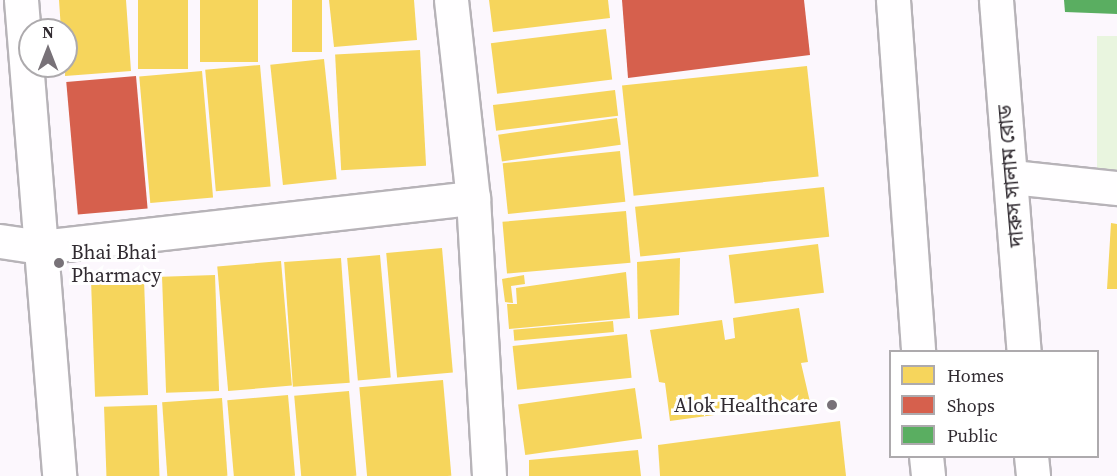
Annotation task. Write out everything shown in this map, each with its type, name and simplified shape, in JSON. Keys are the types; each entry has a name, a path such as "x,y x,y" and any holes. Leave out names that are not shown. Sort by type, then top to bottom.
{"street":[{"path":"451,0 473,198 489,476"},
{"path":"893,0 918,350"},
{"name":"দারুস সালাম রোড","path":"996,0 1012,177 1024,350"},
{"path":"14,2 40,247 59,476"},
{"path":"1012,177 1117,188"},
{"path":"0,241 40,247 473,198"},
{"path":"926,458 928,476"},
{"path":"1031,458 1033,476"}],"green space":[{"path":"1097,36 1117,36 1117,184 1097,184"}],"building: Homes":[{"path":"59,0 126,0 131,71 78,75 78,18 60,18"},
{"path":"138,0 188,0 188,69 138,69"},
{"path":"200,0 258,0 258,62 200,62"},
{"path":"292,0 322,0 322,52 292,52"},
{"path":"329,0 414,0 417,40 334,47"},
{"path":"489,0 608,0 610,18 493,32"},
{"path":"606,29 612,80 497,94 491,43"},
{"path":"420,50 426,166 341,170 335,54"},
{"path":"324,59 337,179 283,185 270,65"},
{"path":"260,65 271,187 216,191 205,70"},
{"path":"807,66 819,176 634,196 622,85"},
{"path":"202,71 213,198 150,203 139,76"},
{"path":"615,90 618,116 496,131 493,105"},
{"path":"617,118 621,145 502,161 498,135"},
{"path":"620,151 625,202 508,214 503,163"},
{"path":"824,187 829,237 640,257 635,207"},
{"path":"626,211 631,263 507,274 502,222"},
{"path":"1111,223 1117,224 1117,289 1107,289"},
{"path":"818,244 824,293 735,304 729,255"},
{"path":"442,248 453,373 397,377 386,253"},
{"path":"380,255 391,378 358,380 347,258"},
{"path":"341,258 350,383 293,387 284,262"},
{"path":"680,258 679,315 638,319 637,262"},
{"path":"281,261 292,386 228,391 217,267"},
{"path":"626,272 630,318 509,329 507,304 517,304 516,288"},
{"path":"215,275 219,391 166,393 162,277"},
{"path":"524,275 525,284 511,286 513,303 505,302 502,279"},
{"path":"144,279 148,395 95,397 91,281"},
{"path":"799,308 808,362 801,363 810,402 670,421 665,383 659,382 650,330 722,320 725,340 735,338 733,318"},
{"path":"613,321 614,332 514,341 513,330"},
{"path":"627,334 632,378 517,390 513,346"},
{"path":"443,380 451,476 367,476 359,387"},
{"path":"635,388 642,439 525,455 518,404"},
{"path":"349,391 356,476 301,476 294,396"},
{"path":"288,395 295,476 234,476 227,400"},
{"path":"222,398 227,476 167,476 162,402"},
{"path":"157,405 159,476 106,476 104,407"},
{"path":"840,421 846,476 660,476 658,445"},
{"path":"638,450 641,476 529,476 529,460"}],"building: Shops":[{"path":"622,0 804,0 810,55 628,78"},
{"path":"136,76 148,208 78,215 66,82"}],"building: Public":[{"path":"1064,0 1117,0 1117,14 1065,12"}],"place":[{"name":"Bhai Bhai Pharmacy","path":"59,263"},
{"name":"Alok Healthcare","path":"832,405"}]}
